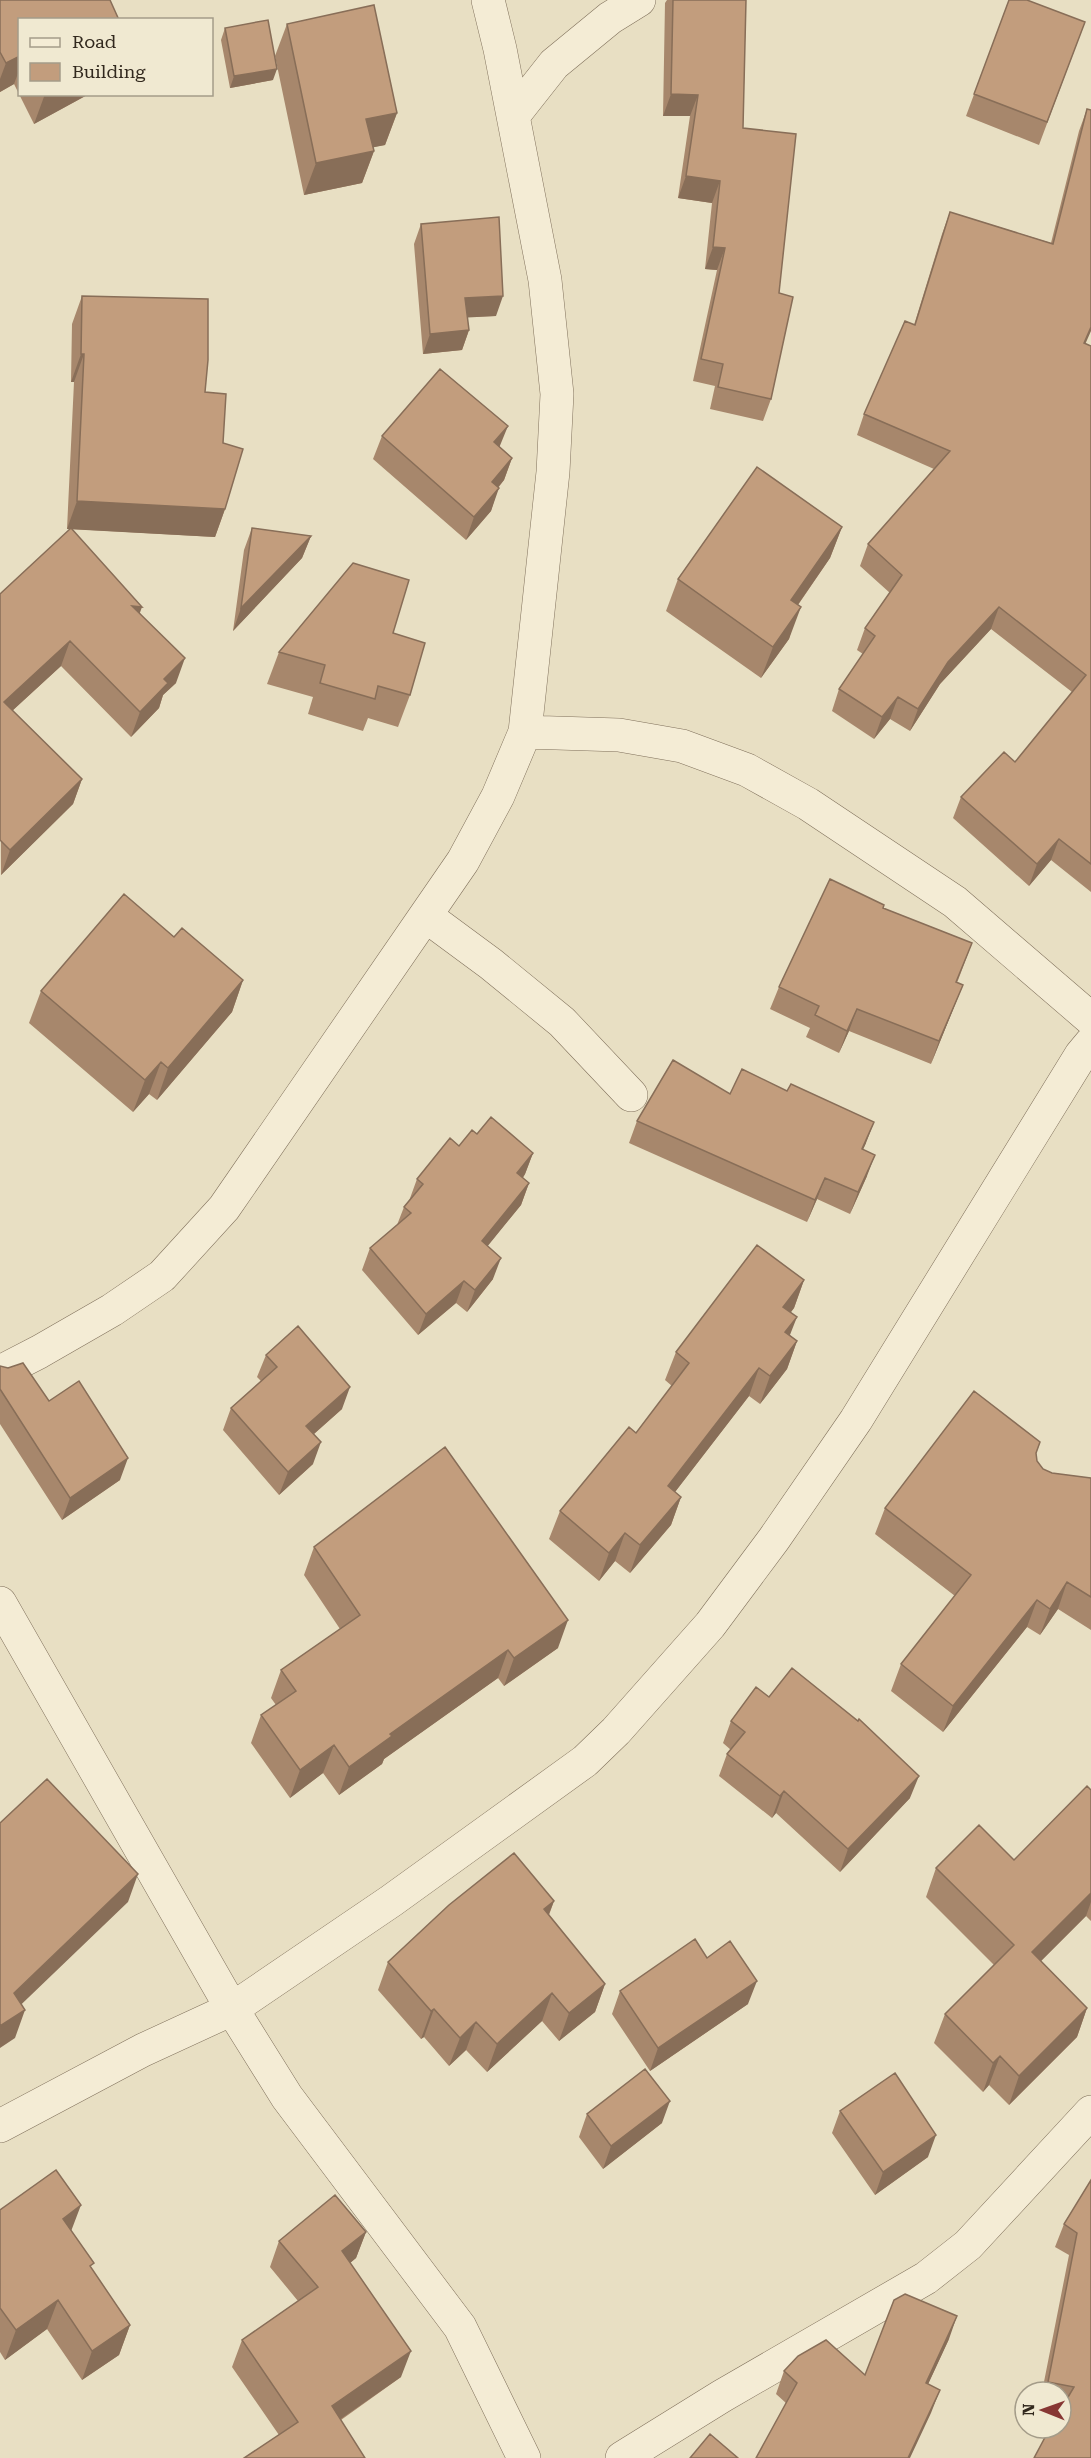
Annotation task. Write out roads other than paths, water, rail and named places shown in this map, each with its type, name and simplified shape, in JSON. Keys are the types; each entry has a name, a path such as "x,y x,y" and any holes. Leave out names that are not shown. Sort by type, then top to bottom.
{"street":[{"path":"0,1372 112,1310 162,1276 224,1208 468,851 498,796 525,732 553,472 557,394 545,280 488,0"},
{"path":"513,116 554,64 610,18 639,0"},
{"path":"525,732 619,735 672,744 747,770 808,804 955,902 1091,1019"},
{"path":"426,915 491,964 561,1022 631,1095"},
{"path":"0,2126 143,2050 232,2009 391,1901 566,1775 585,1761 616,1731 710,1625 774,1539 856,1420 1081,1055 1091,1043"},
{"path":"0,1603 232,2009 287,2097 460,2327 524,2458"},
{"path":"622,2458 741,2385 926,2278 968,2245 1091,2112"}]}
